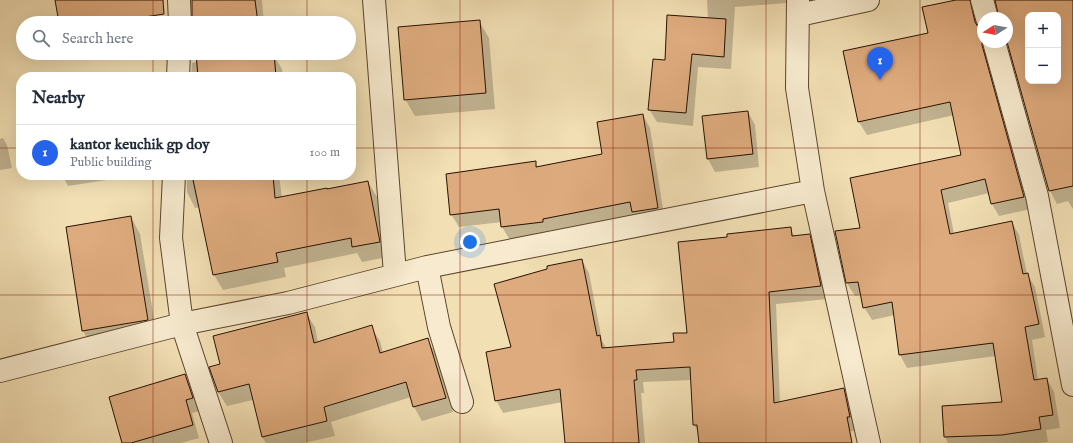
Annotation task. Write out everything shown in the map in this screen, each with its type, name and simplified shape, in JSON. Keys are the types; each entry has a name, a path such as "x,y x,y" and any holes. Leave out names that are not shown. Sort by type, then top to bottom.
{"street":[{"path":"179,0 180,16"},
{"path":"374,0 394,274"},
{"path":"868,0 798,7 798,88 813,191 869,443"},
{"path":"982,0 985,12"},
{"path":"996,48 1037,196 1073,385"},
{"path":"178,72 179,60"},
{"path":"174,180 171,238 182,324 222,443"},
{"path":"0,372 32,362 182,324 288,303 394,274 813,191"},
{"path":"427,267 439,326 462,402"}],"building":[{"path":"55,0 163,0 164,14 151,16 58,16"},
{"path":"192,0 255,0 257,16 192,16"},
{"path":"956,0 970,0 977,25 977,48 983,48 1024,197 991,204 985,179 941,190 950,234 1012,221 1023,274 1028,273 1039,324 1025,327 1034,380 1047,378 1053,415 1039,417 1041,429 1002,435 944,437 942,406 1002,402 993,343 899,355 892,302 863,308 858,282 846,283 835,231 860,228 850,178 961,155 950,102 858,122 843,51 928,33 922,7"},
{"path":"995,0 1073,0 1073,186 1049,191 1009,48 1013,48 1013,12 998,12"},
{"path":"667,15 726,19 724,57 692,54 686,113 648,110 653,59 665,60"},
{"path":"480,20 486,93 404,100 398,27"},
{"path":"197,60 275,60 276,72 198,72"},
{"path":"748,111 753,154 707,159 702,116"},
{"path":"643,114 658,208 632,212 630,202 543,219 543,222 501,227 499,209 450,215 446,174 536,161 536,167 602,154 597,122"},
{"path":"193,180 273,180 275,198 368,181 380,242 352,247 351,238 276,253 278,262 213,275"},
{"path":"131,216 148,320 82,331 66,227"},
{"path":"791,227 792,236 810,234 821,286 769,292 774,403 844,388 850,417 847,417 852,443 699,443 697,425 693,425 690,367 636,370 637,380 634,380 639,443 565,443 560,389 495,401 486,352 511,347 494,284 547,269 547,266 582,259 597,336 600,335 602,348 674,342 673,333 687,333 678,242 727,237 727,234"},
{"path":"307,312 314,343 372,325 380,353 428,338 446,398 413,407 406,382 324,407 327,421 262,437 249,384 218,392 209,367 220,364 213,336"},
{"path":"185,374 193,398 186,400 193,425 131,443 122,443 109,397"}],"place":[{"name":"kantor keuchik gp doy","path":"880,80"}]}
